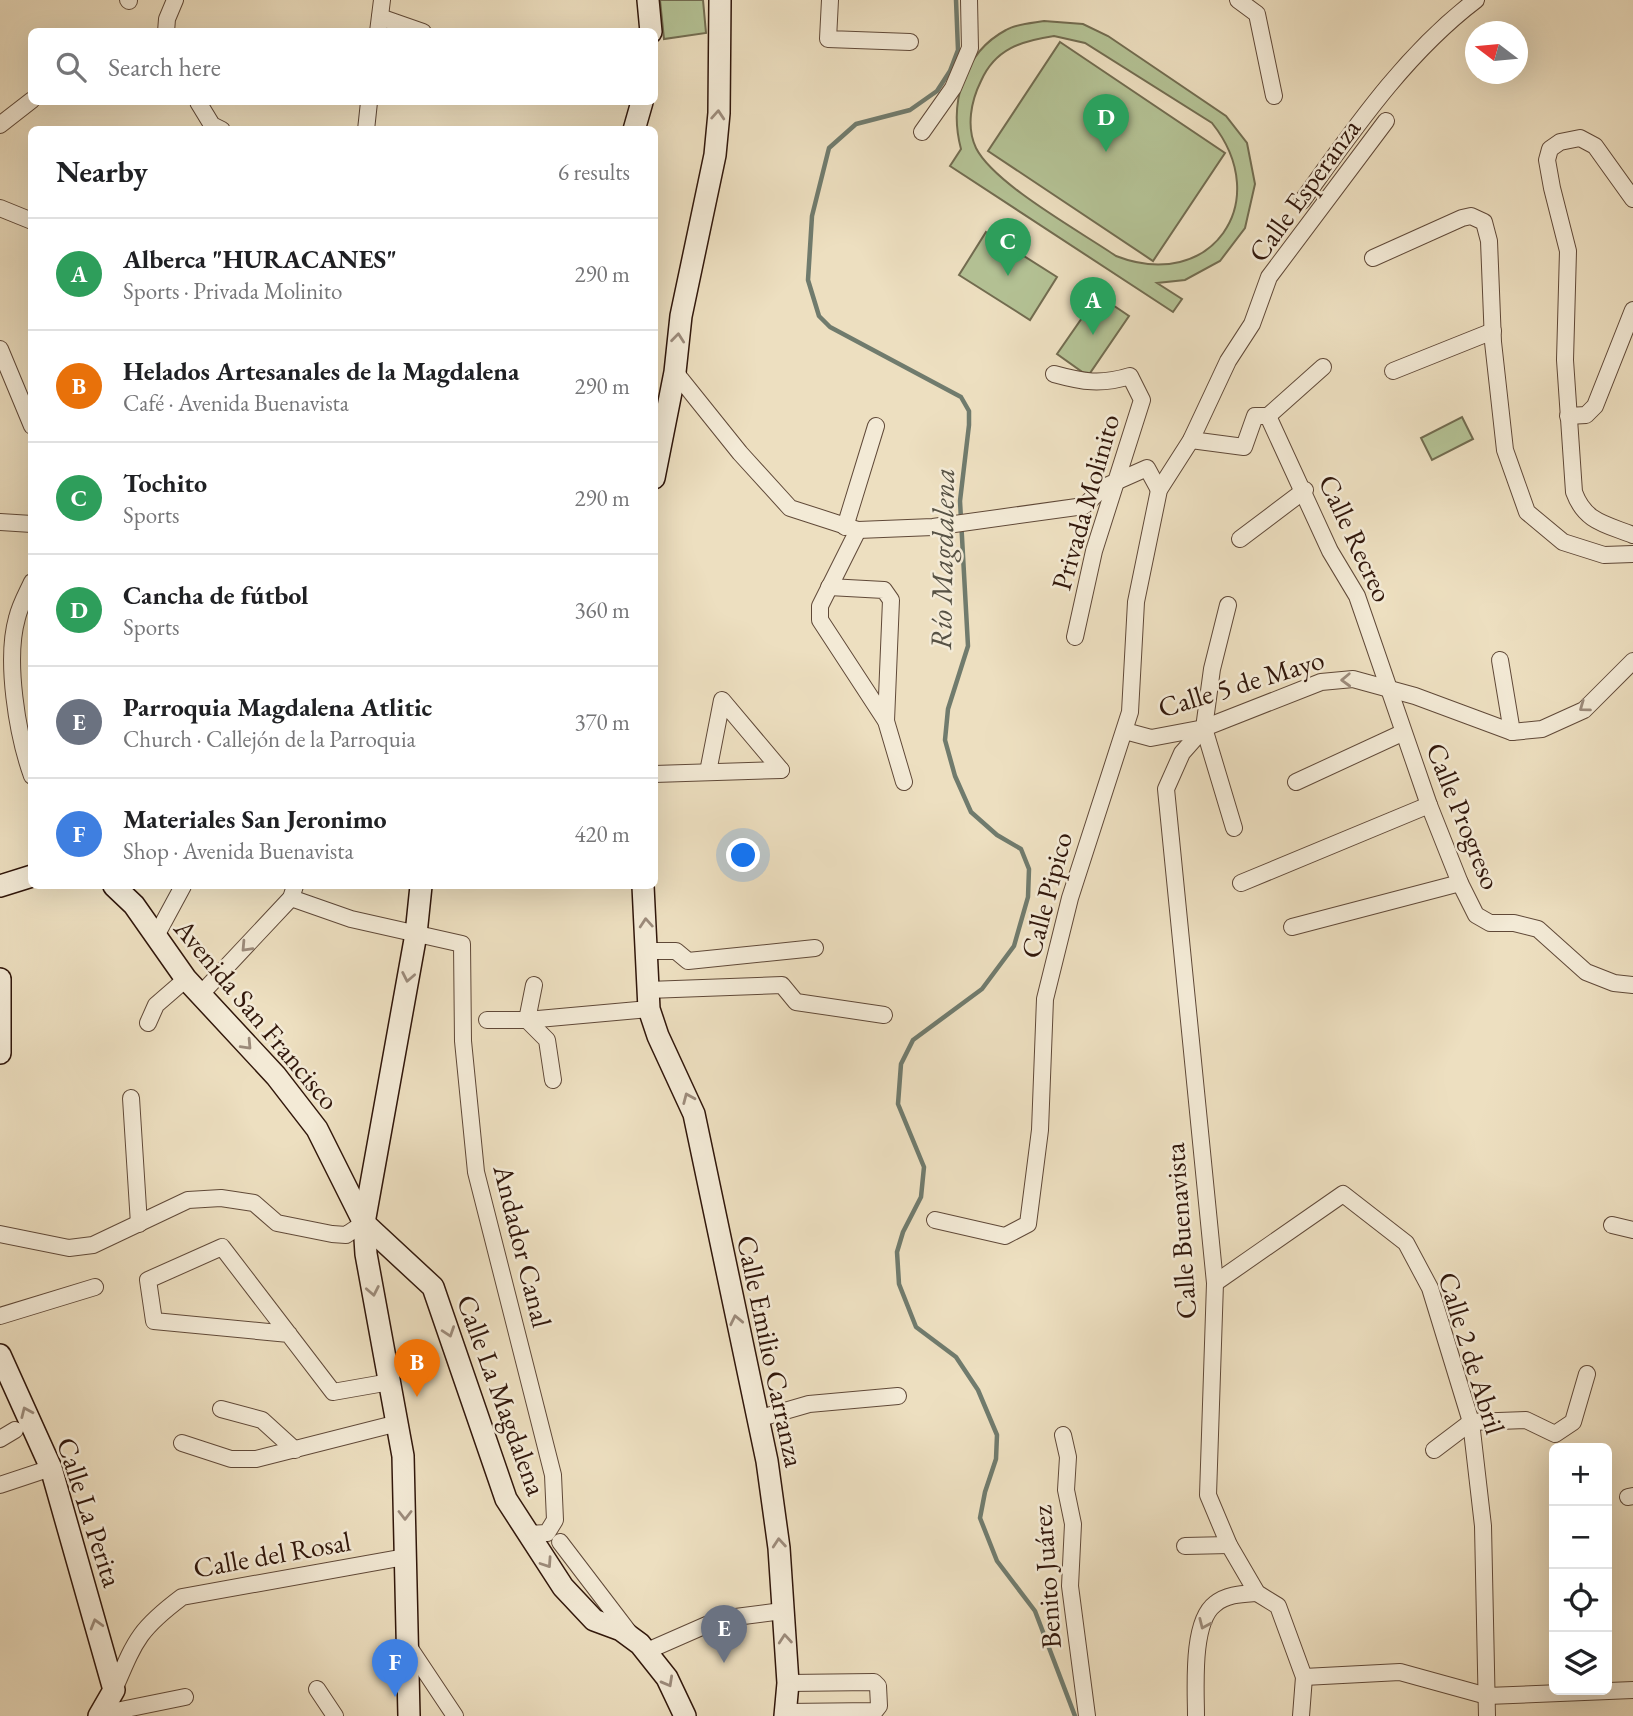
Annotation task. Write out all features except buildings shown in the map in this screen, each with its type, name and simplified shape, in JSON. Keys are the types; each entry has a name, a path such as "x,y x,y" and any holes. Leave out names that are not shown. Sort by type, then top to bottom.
{"street":[{"path":"166,28 167,19 176,0"},
{"path":"382,0 379,24 401,28"},
{"path":"648,0 651,28"},
{"path":"658,458 675,372 681,316 715,155 719,113 720,0"},
{"path":"830,0 828,39 910,41"},
{"path":"922,132 953,88 970,48 968,0"},
{"path":"1238,0 1257,14 1274,96"},
{"path":"1302,201 1369,108 1445,24 1476,0"},
{"path":"0,125 28,103"},
{"path":"200,105 214,126"},
{"path":"366,126 369,105"},
{"path":"635,126 641,105"},
{"name":"Calle Esperanza","path":"1159,490 1191,440 1228,362 1252,324 1269,276 1387,121"},
{"path":"1633,199 1595,146 1580,138 1560,142 1550,149 1547,160 1568,251 1564,360 1574,492 1581,510 1594,519 1633,535"},
{"path":"0,208 28,219"},
{"path":"1373,258 1462,218 1471,216 1483,222 1489,241 1493,331 1505,450 1527,512 1563,541 1604,555 1633,554"},
{"path":"1568,416 1586,415 1595,406 1633,310"},
{"path":"1394,371 1493,331"},
{"path":"0,349 27,404"},
{"path":"1191,440 1244,447 1255,416 1268,416 1323,367"},
{"path":"675,372 740,453 790,508 851,528 933,527 1084,506 1116,480 1147,468 1159,490"},
{"name":"Privada Molinito","path":"1054,374 1089,384 1110,383 1130,376 1142,400 1094,551 1075,637"},
{"name":"Calle Recreo","path":"1268,416 1305,490 1330,551 1357,596 1387,687"},
{"path":"876,426 851,528 820,606 820,621 886,720 904,782"},
{"name":"Calle Pipico","path":"935,1220 1005,1236 1028,1224 1040,1130 1045,999 1070,898 1125,731 1134,670 1136,602 1159,490"},
{"path":"1240,539 1305,490"},
{"path":"0,522 28,524"},
{"path":"829,587 884,590 891,600 886,720"},
{"path":"28,591 7,649 23,751 28,765"},
{"path":"1228,605 1212,669 1204,728 1234,828"},
{"path":"1500,660 1511,732"},
{"name":"Calle 5 de Mayo","path":"1125,731 1151,738 1204,728 1321,682 1353,679 1387,687 1511,732 1542,729 1584,710 1633,661"},
{"name":"Calle Progreso","path":"1387,687 1429,805 1460,883 1476,915 1490,923 1514,923 1538,929 1586,972 1614,983 1633,985"},
{"path":"658,774 781,770 722,700 708,772"},
{"name":"Calle Buenavista","path":"1204,728 1182,753 1166,789 1214,1283 1208,1494 1229,1545 1257,1593 1278,1606 1304,1677 1301,1716"},
{"path":"1296,782 1402,733"},
{"path":"1241,883 1429,805"},
{"path":"0,886 28,877"},
{"path":"1292,927 1460,883"},
{"name":"Avenida San Francisco","path":"117,889 134,905 186,979 276,1076 317,1129 364,1223"},
{"path":"156,936 181,889"},
{"path":"410,1716 405,1490 398,1423 366,1254 364,1223 416,934 421,889"},
{"name":"Calle Emilio Carranza","path":"643,889 649,999 658,1037 694,1114 775,1506 788,1683 785,1714"},
{"path":"200,995 293,892 351,919 416,934"},
{"name":"Andador Canal","path":"416,934 462,944 463,1041 475,1172 553,1475 555,1520 547,1533 527,1534"},
{"path":"647,951 676,951 688,961 815,948"},
{"path":"0,979 0,1053"},
{"path":"148,1023 156,1005 186,979"},
{"path":"527,1020 534,985"},
{"path":"487,1020 527,1020 649,999 782,985 796,1002 884,1015"},
{"path":"527,1020 547,1040 553,1080"},
{"path":"131,1098 139,1224"},
{"name":"Calle 2 de Abril","path":"1214,1283 1343,1194 1406,1243 1430,1288 1471,1422 1483,1526 1487,1716"},
{"path":"0,1234 69,1248 93,1245 188,1200 221,1198 254,1203 277,1223 332,1234 346,1235 364,1223"},
{"name":"Calle La Magdalena","path":"364,1223 433,1287 506,1499 527,1534 563,1587 594,1620 640,1644 667,1678 685,1716"},
{"path":"1612,1224 1633,1230"},
{"path":"289,1335 154,1321 148,1280 222,1247 333,1392 390,1382"},
{"path":"0,1316 95,1287"},
{"name":"Calle La Perita","path":"0,1355 51,1468 114,1690"},
{"path":"1434,1450 1471,1422 1526,1420 1555,1433 1573,1422 1587,1374"},
{"path":"757,1419 809,1404 898,1396"},
{"path":"221,1409 262,1420 295,1450"},
{"path":"182,1443 231,1459 256,1459 398,1423"},
{"path":"0,1439 15,1430"},
{"name":"Benito Juárez","path":"1063,1435 1068,1457 1066,1490 1073,1524 1073,1612 1087,1716"},
{"path":"0,1485 51,1468"},
{"path":"560,1542 640,1644 720,1619 782,1611"},
{"path":"1185,1546 1229,1545"},
{"name":"Calle del Rosal","path":"114,1690 137,1637 154,1618 182,1597 405,1557"},
{"path":"1196,1716 1199,1632 1213,1604 1235,1594 1257,1593"},
{"path":"409,1647 455,1716"},
{"path":"1304,1677 1400,1672 1487,1696 1633,1690"},
{"path":"785,1714 875,1711 879,1706 878,1686 874,1682 788,1683"},
{"path":"317,1689 335,1716"},
{"path":"100,1715 114,1690"},
{"path":"100,1715 185,1697"}],"green space":[{"path":"660,0 703,0 706,33 664,39"},
{"path":"1044,21 1083,24 1108,36 1226,116 1247,143 1255,184 1245,228 1220,261 1185,280 1157,283 1182,299 1173,312 950,166 961,149 957,115 963,81 979,52 1006,30","holes":["1054,36 1085,43 1212,123 1230,153 1237,182 1234,210 1223,233 1205,251 1180,262 1150,264 1116,256 1019,192 986,162 976,148 971,131 972,105 981,81 994,61 1010,48 1042,38"]},
{"path":"1060,42 1225,153 1153,261 988,151"},
{"path":"986,232 1057,277 1030,320 959,275"},
{"path":"1098,295 1129,316 1088,376 1057,354"},
{"path":"1462,417 1473,439 1432,460 1421,438"}],"waterway":[{"name":"Río Magdalena","path":"956,0 958,50 950,71 937,91 910,110 856,124 829,148 812,216 808,280 819,316 830,327 961,397 969,411 960,501 968,646 948,709 945,740 955,776 971,812 997,835 1021,849 1029,869 1028,897 1014,946 982,989 913,1040 901,1064 898,1104 924,1167 921,1197 903,1232 897,1252 899,1284 916,1327 956,1357 978,1390 997,1435 996,1459 980,1518 997,1561 1035,1611 1075,1716"}],"place":[{"name":"Cancha de fútbol","path":"1106,152"},
{"name":"Tochito","path":"1008,276"},
{"name":"Alberca \"HURACANES\"","path":"1093,335"},
{"name":"Helados Artesanales de la Magdalena","path":"417,1397"},
{"name":"Parroquia Magdalena Atlitic","path":"724,1663"},
{"name":"Materiales San Jeronimo","path":"395,1697"}]}
